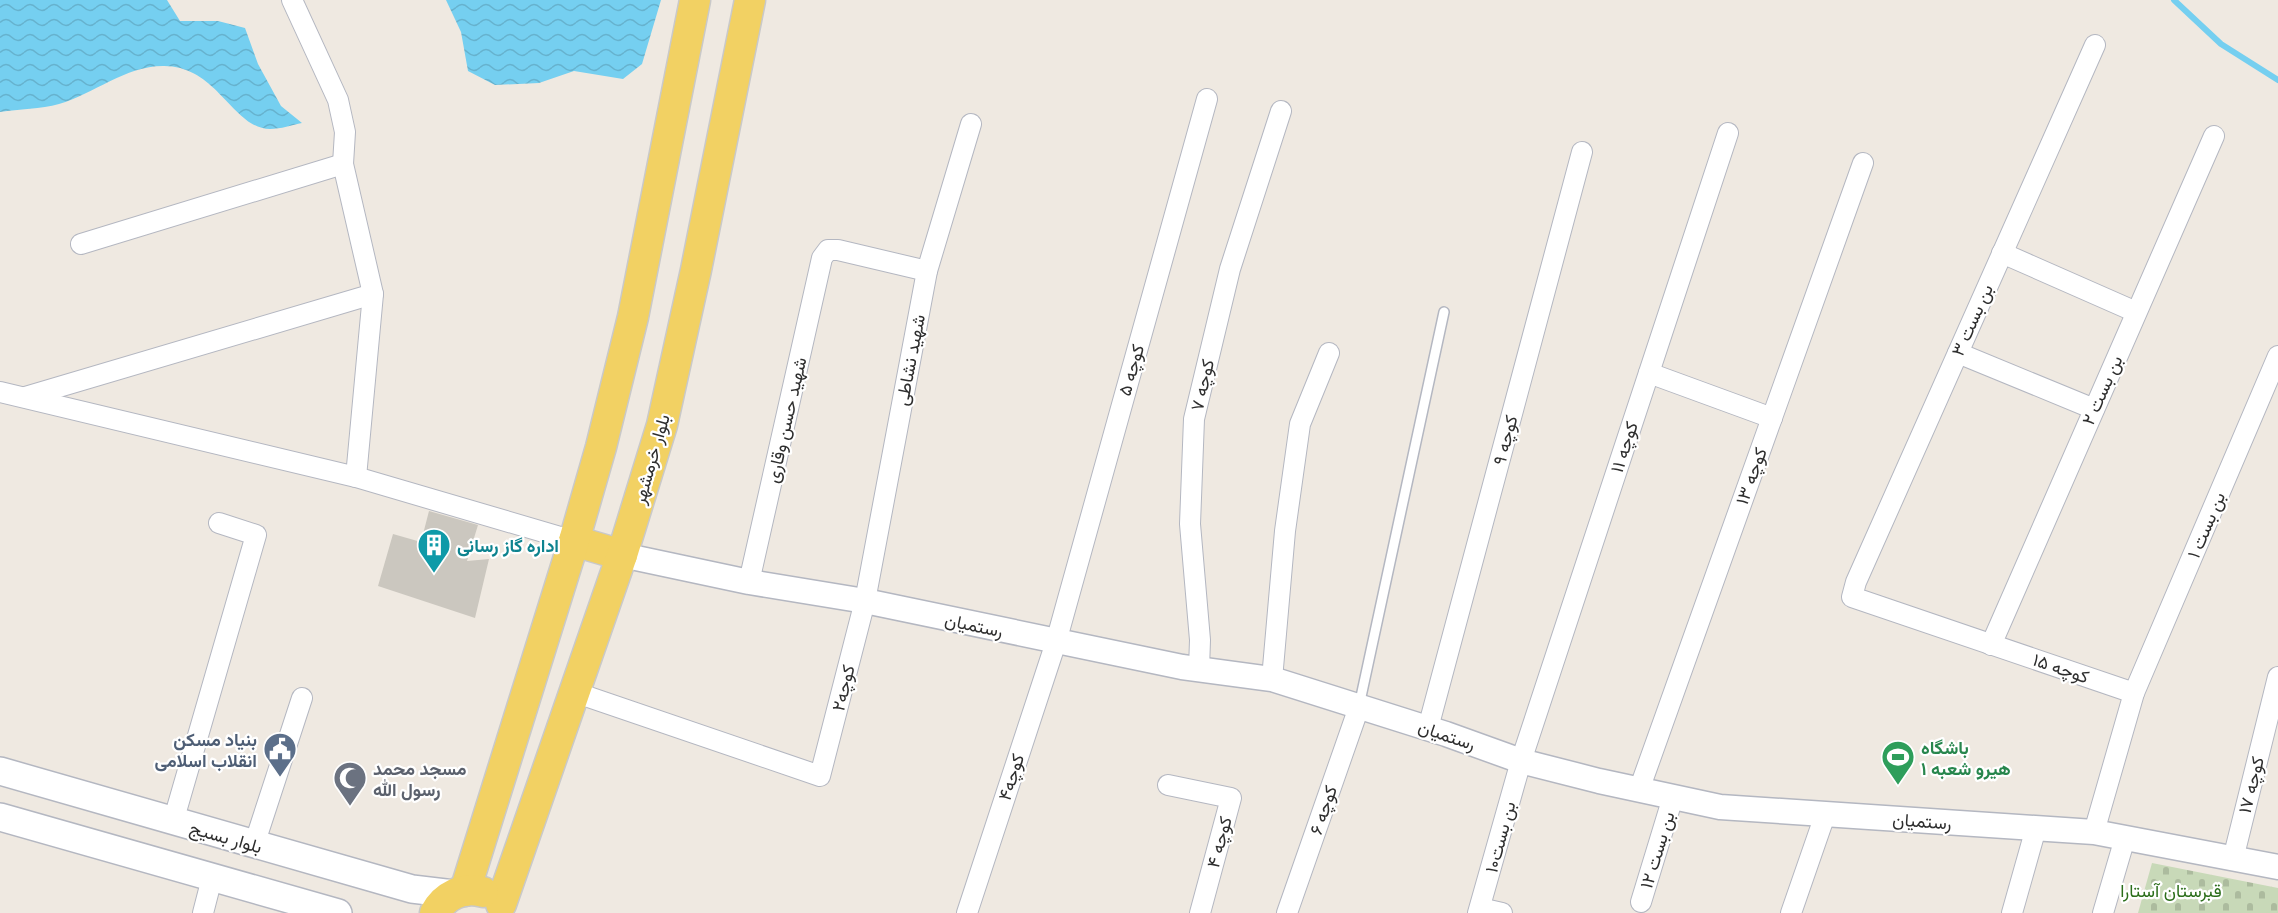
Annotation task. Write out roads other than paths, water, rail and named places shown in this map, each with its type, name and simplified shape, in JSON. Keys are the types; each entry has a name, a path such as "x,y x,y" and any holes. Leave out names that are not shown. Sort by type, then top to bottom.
{"main road":[{"path":"452,899 574,541 601,447 633,317 694,0"},
{"name":"بلوار خرمشهر","path":"504,909 574,692 622,555 662,424 696,270 750,0"},
{"path":"574,541 622,555"},
{"name":"بلوار بسیج","path":"0,771 254,845 452,899"},
{"path":"0,817 338,913"},
{"path":"452,899 479,891 491,896 504,909"}],"street":[{"path":"292,0 338,100 345,132 343,164 373,294 356,477"},
{"name":"بن بست ۳","path":"1852,597 1856,582 2095,45"},
{"name":"کوچه ۵","path":"1056,642 1207,99"},
{"name":"کوچه ۷","path":"1198,669 1200,640 1190,524 1194,419 1230,269 1281,111"},
{"name":"شهید نشاطی","path":"865,601 927,271 971,124"},
{"name":"کوچه ۱۱","path":"1521,760 1728,133"},
{"name":"بن بست ۲","path":"1991,645 2214,136"},
{"name":"کوچه ۹","path":"1428,728 1582,152"},
{"name":"کوچه ۱۳","path":"1639,790 1863,163"},
{"path":"81,244 343,164"},
{"name":"شهید حسن وقاری","path":"749,582 822,258 828,249 838,250 927,271"},
{"path":"2002,252 2136,312"},
{"path":"23,398 373,294"},
{"path":"1272,679 1285,531 1300,424 1329,353"},
{"path":"1958,353 2094,410"},
{"name":"بن بست ۱","path":"2134,693 2278,356"},
{"path":"1649,373 1772,418"},
{"path":"0,392 356,477 574,541"},
{"path":"173,822 256,535 219,523"},
{"name":"رستمیان","path":"622,555 749,582 865,601 1056,642 1198,669 1272,679 1521,760 1639,790 1720,807 2094,832 2278,867"},
{"name":"کوچه ۱۵","path":"1852,597 2134,693"},
{"name":"کوچه۲","path":"574,692 820,776 865,601"},
{"name":"کوچه۴","path":"967,913 1056,642"},
{"name":"کوچه ۱۷","path":"2233,859 2278,676"},
{"path":"2094,832 2134,693"},
{"path":"254,845 302,698"},
{"name":"کوچه ۶","path":"1287,913 1359,707"},
{"name":"بن بست۱۰","path":"1479,911 1521,760"},
{"name":"کوچه ۴","path":"1168,785 1231,798 1200,913"},
{"name":"بن بست ۱۲","path":"1641,902 1673,797"},
{"path":"1791,913 1825,815"},
{"path":"2012,913 2036,828"},
{"path":"2103,913 2125,838"},
{"path":"203,913 212,878"},
{"path":"1479,911 1502,913"}],"lane":[{"path":"1359,707 1444,312"}],"water":[{"path":"0,0 167,0 180,21 218,21 245,28 258,64 281,106 302,123 274,129 257,126 245,119 211,85 197,75 182,68 163,66 149,67 123,75 59,104 0,112"},
{"path":"446,0 661,0 642,64 623,79 574,71 539,83 495,85 468,71 461,32"}],"waterway":[{"path":"2174,0 2221,44 2278,80"}],"place":[{"name":"اداره گاز رسانی","path":"434,574"},
{"name":"بنیاد مسکن انقلاب اسلامی","path":"280,778"},
{"name":"باشگاه هیرو شعبه ۱","path":"1898,786"},
{"name":"مسجد محمد رسول الله","path":"350,807"}],"park label":[{"name":"قبرستان آستارا","path":"2171,890"}]}
